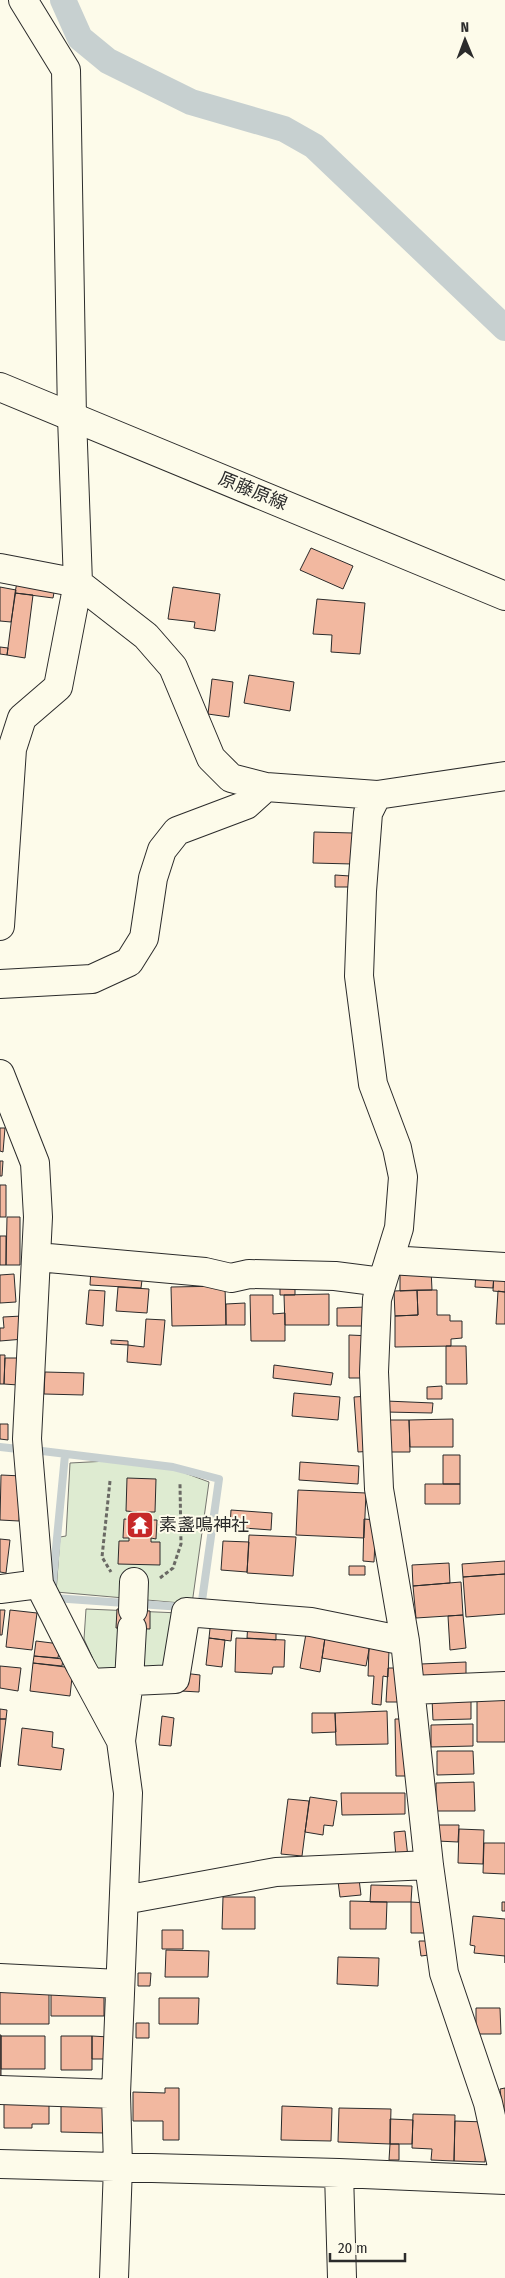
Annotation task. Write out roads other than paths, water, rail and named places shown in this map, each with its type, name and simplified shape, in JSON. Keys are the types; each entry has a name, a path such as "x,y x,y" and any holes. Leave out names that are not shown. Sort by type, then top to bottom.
{"street":[{"path":"0,926 12,749 11,718 58,687 78,583 72,418 66,70 23,0"},
{"name":"原藤原線","path":"0,387 505,596"},
{"path":"0,568 78,583 146,636 173,667 211,758 231,778 266,787 377,795 505,776"},
{"path":"0,984 92,980 128,962 144,938 153,878 162,850 177,831 246,805 266,787"},
{"path":"0,2164 339,2172 505,2180 488,2103 444,1972 429,1865 405,1641 379,1488 374,1372 377,1299 399,1228 403,1177 397,1148 373,1084 359,976 362,891 368,813 377,795"},
{"path":"0,1074 35,1163 38,1217 37,1257 27,1439 40,1584 121,1741"},
{"path":"37,1257 205,1272 231,1278 249,1274 335,1276 386,1271 505,1266"},
{"path":"0,1589 40,1584"},
{"path":"114,2278 118,2166 116,2094 119,1984 128,1794 121,1741 130,1681 133,1606"},
{"path":"90,1683 175,1679 186,1612 311,1622 405,1641"},
{"path":"411,1690 505,1686"},
{"path":"124,1900 276,1872 429,1865"},
{"path":"0,1978 119,1984"},
{"path":"0,2090 116,2094"},
{"path":"339,2172 342,2278"}],"waterway":[{"path":"63,0 80,38 108,61 191,102 284,129 314,146 505,328"},
{"path":"0,1447 18,1449"},
{"path":"34,1450 173,1467 219,1479 201,1608"},
{"path":"52,1590 65,1455"},
{"path":"54,1598 182,1607"}],"place":[{"name":"素盞鳴神社","path":"140,1525"}]}
